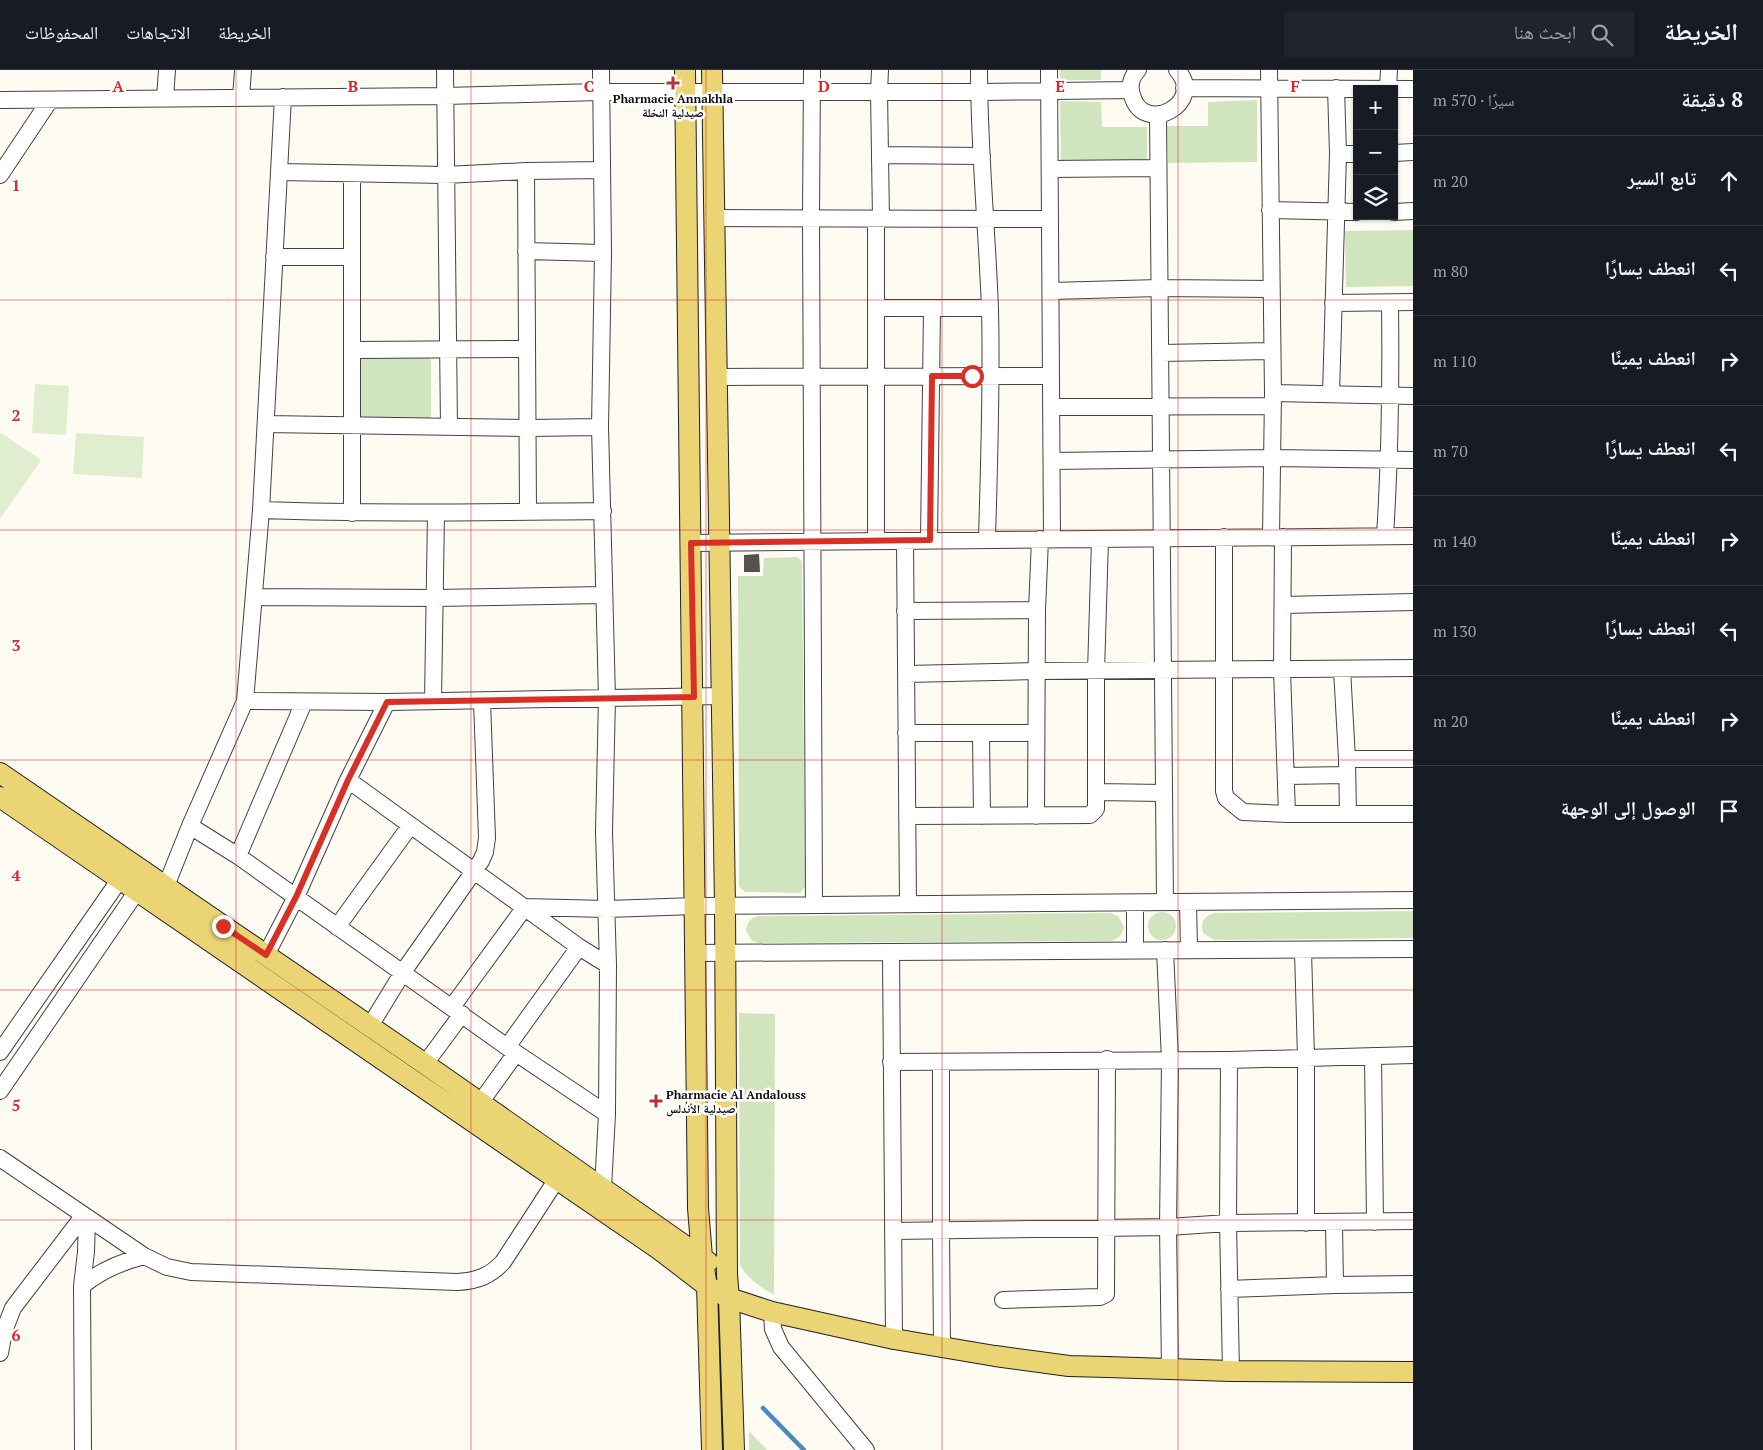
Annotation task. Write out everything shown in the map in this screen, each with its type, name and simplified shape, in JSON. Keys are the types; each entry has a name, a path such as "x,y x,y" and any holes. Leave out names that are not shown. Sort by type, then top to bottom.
{"main road":[{"path":"685,70 694,697 698,1208 702,1257 707,1286 712,1450"},
{"path":"712,70 725,905 727,1275 734,1450"},
{"path":"0,773 129,878 166,886 702,1257 727,1275 765,1309"},
{"path":"0,797 129,878 660,1250 707,1286 729,1298 765,1309 894,1338 942,1348 1031,1362 1069,1366 1170,1370 1413,1372"},
{"path":"668,1233 691,1222 698,1208"}],"street":[{"path":"166,98 167,70"},
{"path":"241,98 243,70"},
{"path":"445,70 449,427"},
{"path":"600,70 603,253 600,427 607,698 604,832 608,965 607,1114 603,1188"},
{"path":"812,70 811,376 814,905"},
{"path":"876,541 875,376 880,70"},
{"path":"979,70 990,308 991,376 987,540"},
{"path":"1036,816 1037,610 1046,539 1052,461 1050,70"},
{"path":"1138,70 1131,81 1130,90 1132,98 1136,105 1150,114 1158,115 1166,113 1179,104 1184,88 1183,80 1176,70"},
{"path":"1269,70 1272,458 1284,605 1282,670 1287,814"},
{"path":"1388,85 1389,70"},
{"path":"1184,88 1353,88"},
{"path":"1331,394 1338,154 1336,88"},
{"path":"1398,88 1413,89"},
{"path":"0,100 445,96 600,92 1050,92 1130,90"},
{"path":"166,886 245,701 261,510 283,97"},
{"path":"0,176 50,100"},
{"path":"1158,115 1164,902"},
{"path":"1398,153 1413,152"},
{"path":"1338,154 1353,154"},
{"path":"880,155 982,156"},
{"path":"1050,169 1158,168"},
{"path":"279,172 445,176 526,171 602,170"},
{"path":"526,171 528,512"},
{"path":"352,174 352,513"},
{"path":"1270,210 1353,212"},
{"path":"1398,212 1413,212"},
{"path":"714,218 1050,219"},
{"path":"526,251 603,253"},
{"path":"274,257 352,257"},
{"path":"1051,291 1160,288 1271,289"},
{"path":"1333,303 1413,302"},
{"path":"1385,536 1392,396 1390,303"},
{"path":"877,308 990,308"},
{"path":"930,540 932,308"},
{"path":"352,350 527,349"},
{"path":"1160,353 1272,351"},
{"path":"716,377 1051,376"},
{"path":"1051,407 1160,406 1273,400 1331,394 1413,396"},
{"path":"266,424 528,428 600,427"},
{"path":"1052,461 1272,458 1413,460"},
{"path":"261,510 436,514 602,511"},
{"path":"434,701 436,514"},
{"path":"691,543 1413,536"},
{"path":"1224,538 1224,791 1226,798 1243,812 1413,814"},
{"path":"907,816 1090,815 1096,809 1096,672 1100,539"},
{"path":"904,541 908,904"},
{"path":"255,597 434,598 603,595"},
{"path":"1284,605 1413,602"},
{"path":"905,611 1037,610"},
{"path":"906,674 1413,668"},
{"path":"1342,669 1348,814"},
{"path":"245,701 387,702 722,696"},
{"path":"370,1026 403,972 481,861 485,852 487,838 482,700"},
{"path":"238,856 304,702"},
{"path":"266,955 296,897 348,780 387,702"},
{"path":"906,733 1036,733"},
{"path":"981,734 982,816"},
{"path":"1286,776 1413,759"},
{"path":"348,780 579,947 608,965"},
{"path":"1096,792 1164,793"},
{"path":"190,826 238,856 511,1050 607,1114"},
{"path":"337,927 410,826"},
{"path":"0,1052 129,878"},
{"path":"0,1091 129,878"},
{"path":"525,907 607,909 725,905 1413,900"},
{"path":"1188,902 1189,950"},
{"path":"1135,903 1135,951"},
{"path":"425,1064 525,907"},
{"path":"480,1103 511,1050 579,947"},
{"path":"696,954 1413,949"},
{"path":"1165,950 1170,1060 1168,1227 1170,1370"},
{"path":"1303,950 1306,1058 1306,1222"},
{"path":"891,952 894,1338"},
{"path":"892,1062 1107,1059 1229,1060 1413,1055"},
{"path":"1373,1056 1375,1222"},
{"path":"1003,1300 1100,1297 1104,1296 1107,1291 1107,1059"},
{"path":"1229,1060 1228,1223 1230,1371"},
{"path":"941,1062 942,1348"},
{"path":"0,1158 144,1256 167,1267 191,1272 468,1282 487,1275 503,1262 557,1179"},
{"path":"83,1450 82,1286 86,1252 86,1216"},
{"path":"0,1353 4,1331 13,1308 86,1216"},
{"path":"893,1232 1106,1229 1228,1223 1413,1221"},
{"path":"1334,1223 1335,1284"},
{"path":"82,1286 95,1275 111,1267 144,1256"},
{"path":"1229,1289 1335,1284 1413,1284"},
{"path":"765,1309 781,1347 866,1450"}],"green space":[{"path":"1060,70 1101,70 1101,80 1060,80"},
{"path":"1257,100 1257,162 1168,163 1167,126 1208,126 1208,102"},
{"path":"1060,101 1101,102 1102,127 1147,127 1147,163 1061,164"},
{"path":"1413,230 1413,286 1346,287 1345,231"},
{"path":"361,356 431,356 431,419 360,418"},
{"path":"35,384 69,386 66,435 32,433"},
{"path":"1,433 41,460 0,519 0,435"},
{"path":"76,433 144,437 142,478 73,474"},
{"path":"798,557 802,562 805,887 800,893 745,892 739,886 738,576 763,576 764,558"},
{"path":"1413,911 1413,938 1215,940 1204,934 1202,927 1202,923 1208,915 1216,913"},
{"path":"1162,912 1172,916 1176,926 1172,936 1162,940 1152,936 1148,926 1152,916"},
{"path":"1110,913 1118,916 1124,927 1119,937 1109,941 759,943 752,941 746,930 750,920 760,916"},
{"path":"739,1013 775,1014 774,1295 755,1282 740,1265"},
{"path":"749,1431 767,1450 749,1450"}],"building":[{"path":"759,554 760,572 744,572 744,555"}],"waterway":[{"path":"763,1408 804,1450"}],"place":[{"name":"Pharmacie Annakhla صيدلية النخلة","path":"673,83"},
{"name":"Pharmacie Al Andalouss صيدلية الأندلس","path":"656,1101"}],"route":[{"path":"223,926 266,955 296,897 348,780 387,702 694,697 691,543 930,540 932,376 972,376"}]}
